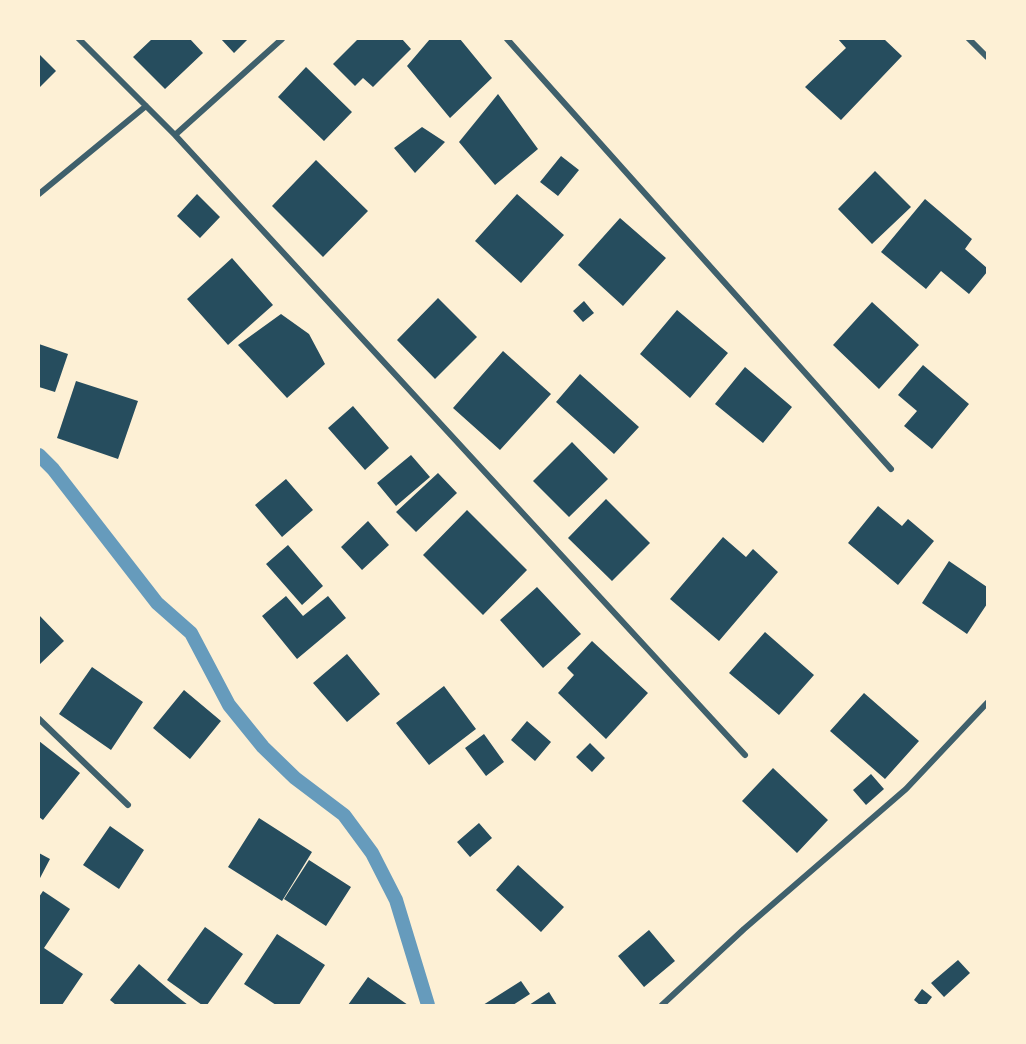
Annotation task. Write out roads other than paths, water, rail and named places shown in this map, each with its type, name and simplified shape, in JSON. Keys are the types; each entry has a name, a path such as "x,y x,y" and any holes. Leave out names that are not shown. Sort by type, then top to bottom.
{"street":[{"path":"79,39 175,135 745,754"},
{"path":"175,135 282,39"},
{"path":"507,39 891,469"},
{"path":"970,39 987,57"},
{"path":"39,194 146,106"},
{"path":"662,1005 744,929 906,789 987,703"},
{"path":"39,719 128,805"}],"waterway":[{"path":"39,455 53,469 157,603 191,633 229,705 263,747 295,778 344,815 372,853 396,900 428,1005"}]}
